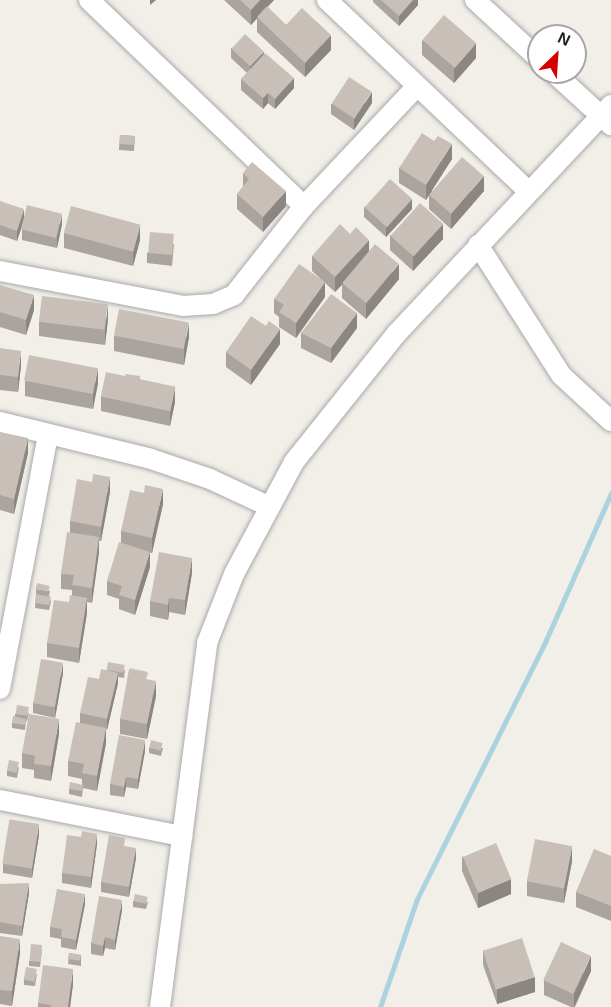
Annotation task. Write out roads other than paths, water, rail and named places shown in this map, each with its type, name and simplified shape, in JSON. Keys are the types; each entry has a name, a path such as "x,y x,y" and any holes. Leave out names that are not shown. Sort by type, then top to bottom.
{"street":[{"path":"89,0 304,206"},
{"path":"327,0 416,87 528,190"},
{"path":"476,0 527,48"},
{"path":"160,1007 207,644 217,609 268,506 294,462 397,333 528,190 608,115 568,84"},
{"path":"0,272 183,306 213,304 234,295 304,206 416,87"},
{"path":"478,245 561,375 611,421"},
{"path":"0,422 148,458 210,479 268,506"},
{"path":"0,689 48,434"},
{"path":"0,800 182,836"}],"waterway":[{"path":"380,1007 417,899 546,640 611,493"}]}
